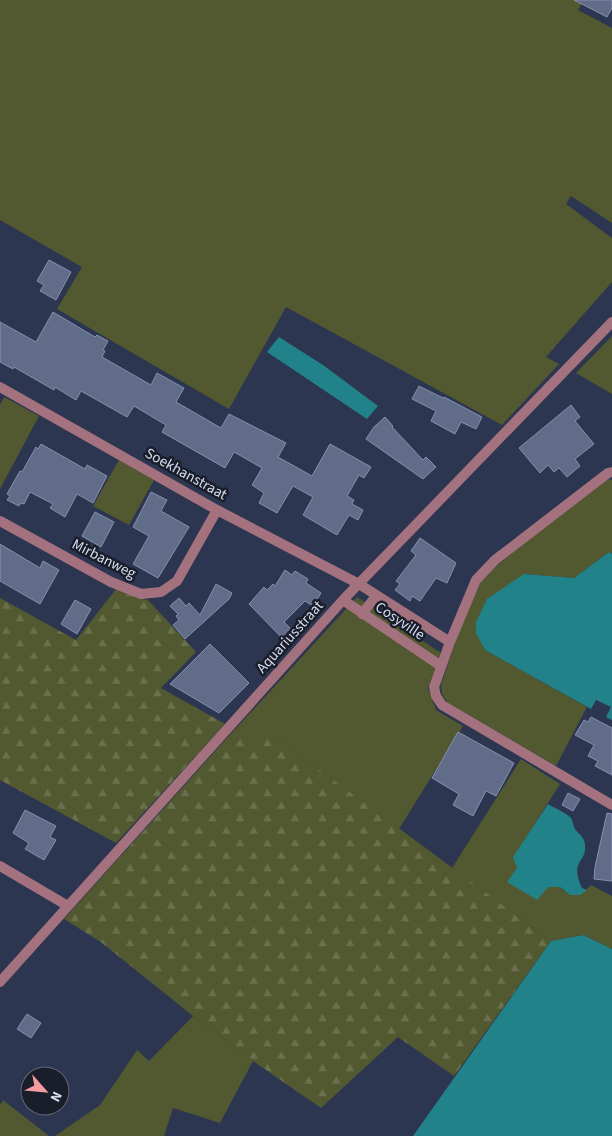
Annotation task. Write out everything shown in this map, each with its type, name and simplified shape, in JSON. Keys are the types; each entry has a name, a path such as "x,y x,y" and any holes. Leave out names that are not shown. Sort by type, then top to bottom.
{"street":[{"name":"Aquariusstraat","path":"0,982 343,600 612,322"},
{"name":"Soekhanstraat","path":"0,387 218,510 359,584"},
{"path":"612,472 601,478 495,560 479,575 450,642 434,687 436,696 442,704 612,805"},
{"name":"Mirbanweg","path":"0,521 111,582 141,594 160,592 177,581 218,510"},
{"name":"Cosyville","path":"359,584 450,642"},
{"path":"362,614 376,596"},
{"name":"Cosyville","path":"343,600 441,666"},
{"path":"0,866 68,906"}],"green space":[{"path":"0,0 584,0 578,10 612,28 612,223 571,196 566,204 612,238 612,282 546,357 559,364 502,425 286,307 229,409 57,309 82,267 0,220"},
{"path":"612,336 612,394 576,373"},
{"path":"4,397 39,416 0,489 0,405"},
{"path":"119,460 154,480 129,525 93,506"},
{"path":"608,479 612,480 612,554 609,552 574,578 524,574 485,650 587,707 556,766 448,703 442,694 441,685 458,634 482,579 521,545"},
{"path":"117,588 137,598 148,600 196,652 161,688 225,724 116,843 0,780 0,598 76,640"},
{"path":"357,597 441,653 428,688 436,710 463,726 399,829 277,738 227,738"},
{"path":"227,738 277,738 551,941 454,1076 398,1037 321,1108 253,1061 193,1016 102,943 64,919"},
{"path":"521,759 560,784 514,857 548,887 560,887 564,891 579,891 585,890 591,885 612,896 612,949 583,935 551,941 452,868"},
{"path":"193,1016 253,1061 220,1123 173,1108 164,1136 55,1136 100,1105 137,1050 149,1061"},
{"path":"3,1100 20,1113 20,1116 23,1116 49,1136 0,1136 0,1105"}],"shaded area":[{"path":"279,337 323,365 378,406 367,419 267,352"},
{"path":"609,552 612,554 612,720 606,717 611,707 596,700 591,709 485,650 476,633 476,622 487,599 524,574 574,578"},
{"path":"548,804 571,818 575,829 584,840 585,851 579,862 577,872 582,888 587,890 580,895 570,895 560,887 548,887 537,900 507,882 517,868 513,857"},
{"path":"583,935 612,949 612,1136 413,1136 551,941"}],"building":[{"path":"574,0 612,0 612,8 607,17"},
{"path":"49,260 71,272 56,300 40,291 44,285 37,281"},
{"path":"53,312 95,337 97,335 108,341 103,350 105,351 102,357 151,385 157,373 184,388 176,402 221,428 229,414 286,443 278,457 312,476 330,444 371,467 364,478 359,475 347,496 354,500 352,504 363,510 358,520 349,515 337,535 303,515 313,497 293,486 277,513 259,503 264,493 252,485 262,468 234,452 225,468 162,432 166,425 134,406 127,417 81,391 76,400 55,387 54,390 14,367 13,369 0,362 0,322 36,342"},
{"path":"419,386 482,417 476,429 461,422 455,434 431,421 436,411 412,399"},
{"path":"571,405 580,417 575,421 594,444 575,459 580,466 567,477 559,468 554,472 548,465 540,473 519,448"},
{"path":"385,417 423,460 426,457 436,467 423,479 366,439 374,427"},
{"path":"41,444 85,469 87,465 107,476 93,503 77,494 65,517 50,508 53,504 30,492 24,504 21,503 19,506 7,500 10,496 7,494 20,471 22,472 36,447 38,449"},
{"path":"151,492 167,500 161,511 189,527 158,578 133,564 149,536 133,527"},
{"path":"95,512 114,522 101,547 82,536"},
{"path":"420,538 456,563 447,583 436,578 420,601 412,596 410,601 395,590 400,584 396,581 416,555 411,551"},
{"path":"0,544 40,568 43,561 59,570 40,604 0,581"},
{"path":"285,570 292,575 295,571 308,579 306,583 321,593 313,606 305,601 284,622 294,632 285,641 249,604 264,587 267,590 273,584 275,586"},
{"path":"216,584 232,593 229,599 185,639 173,625 179,620 176,616 178,614 170,606 179,598 186,606 189,603 200,615"},
{"path":"75,600 91,609 77,634 61,624"},
{"path":"210,644 249,683 219,713 170,684"},
{"path":"591,717 612,728 612,775 595,766 598,761 588,756 594,745 575,735 584,720 588,722"},
{"path":"458,732 514,763 496,796 486,791 473,816 453,805 459,794 432,778"},
{"path":"568,793 580,799 573,811 562,805"},
{"path":"25,810 56,826 50,837 56,840 44,860 25,849 29,843 13,833"},
{"path":"607,813 612,814 612,881 594,879"},
{"path":"27,1014 41,1023 31,1038 17,1029"}]}
